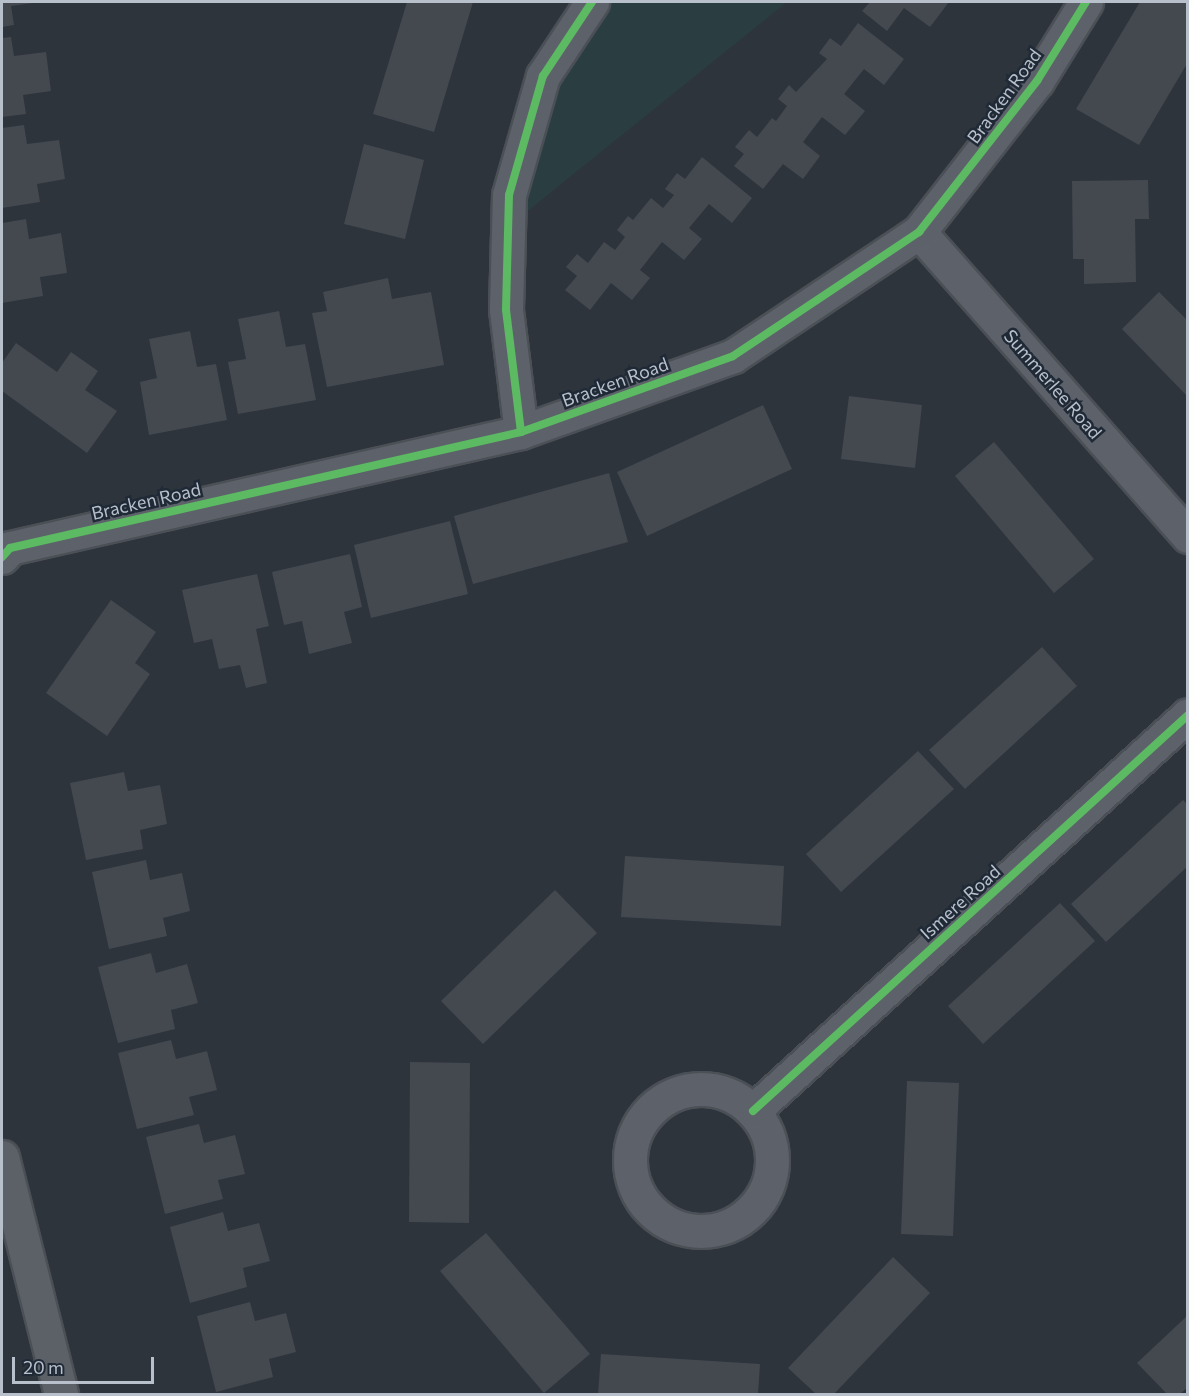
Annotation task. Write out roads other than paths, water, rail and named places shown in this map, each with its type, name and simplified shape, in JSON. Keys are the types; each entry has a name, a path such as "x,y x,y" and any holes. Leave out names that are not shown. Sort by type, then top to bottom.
{"street":[{"path":"521,432 506,309 509,195 543,76 592,2"},
{"name":"Bracken Road","path":"4,549 521,432 733,356 919,232 1036,81 1086,2"},
{"name":"Summerlee Road","path":"919,232 1188,536"},
{"name":"Ismere Road","path":"753,1111 1188,715"},
{"path":"701,1088 729,1095 753,1111 767,1135 772,1163 765,1191 749,1213 725,1228 696,1232 669,1225 647,1208 633,1183 629,1154 649,1110 672,1094 701,1088"},
{"path":"2,1157 61,1395"}]}
